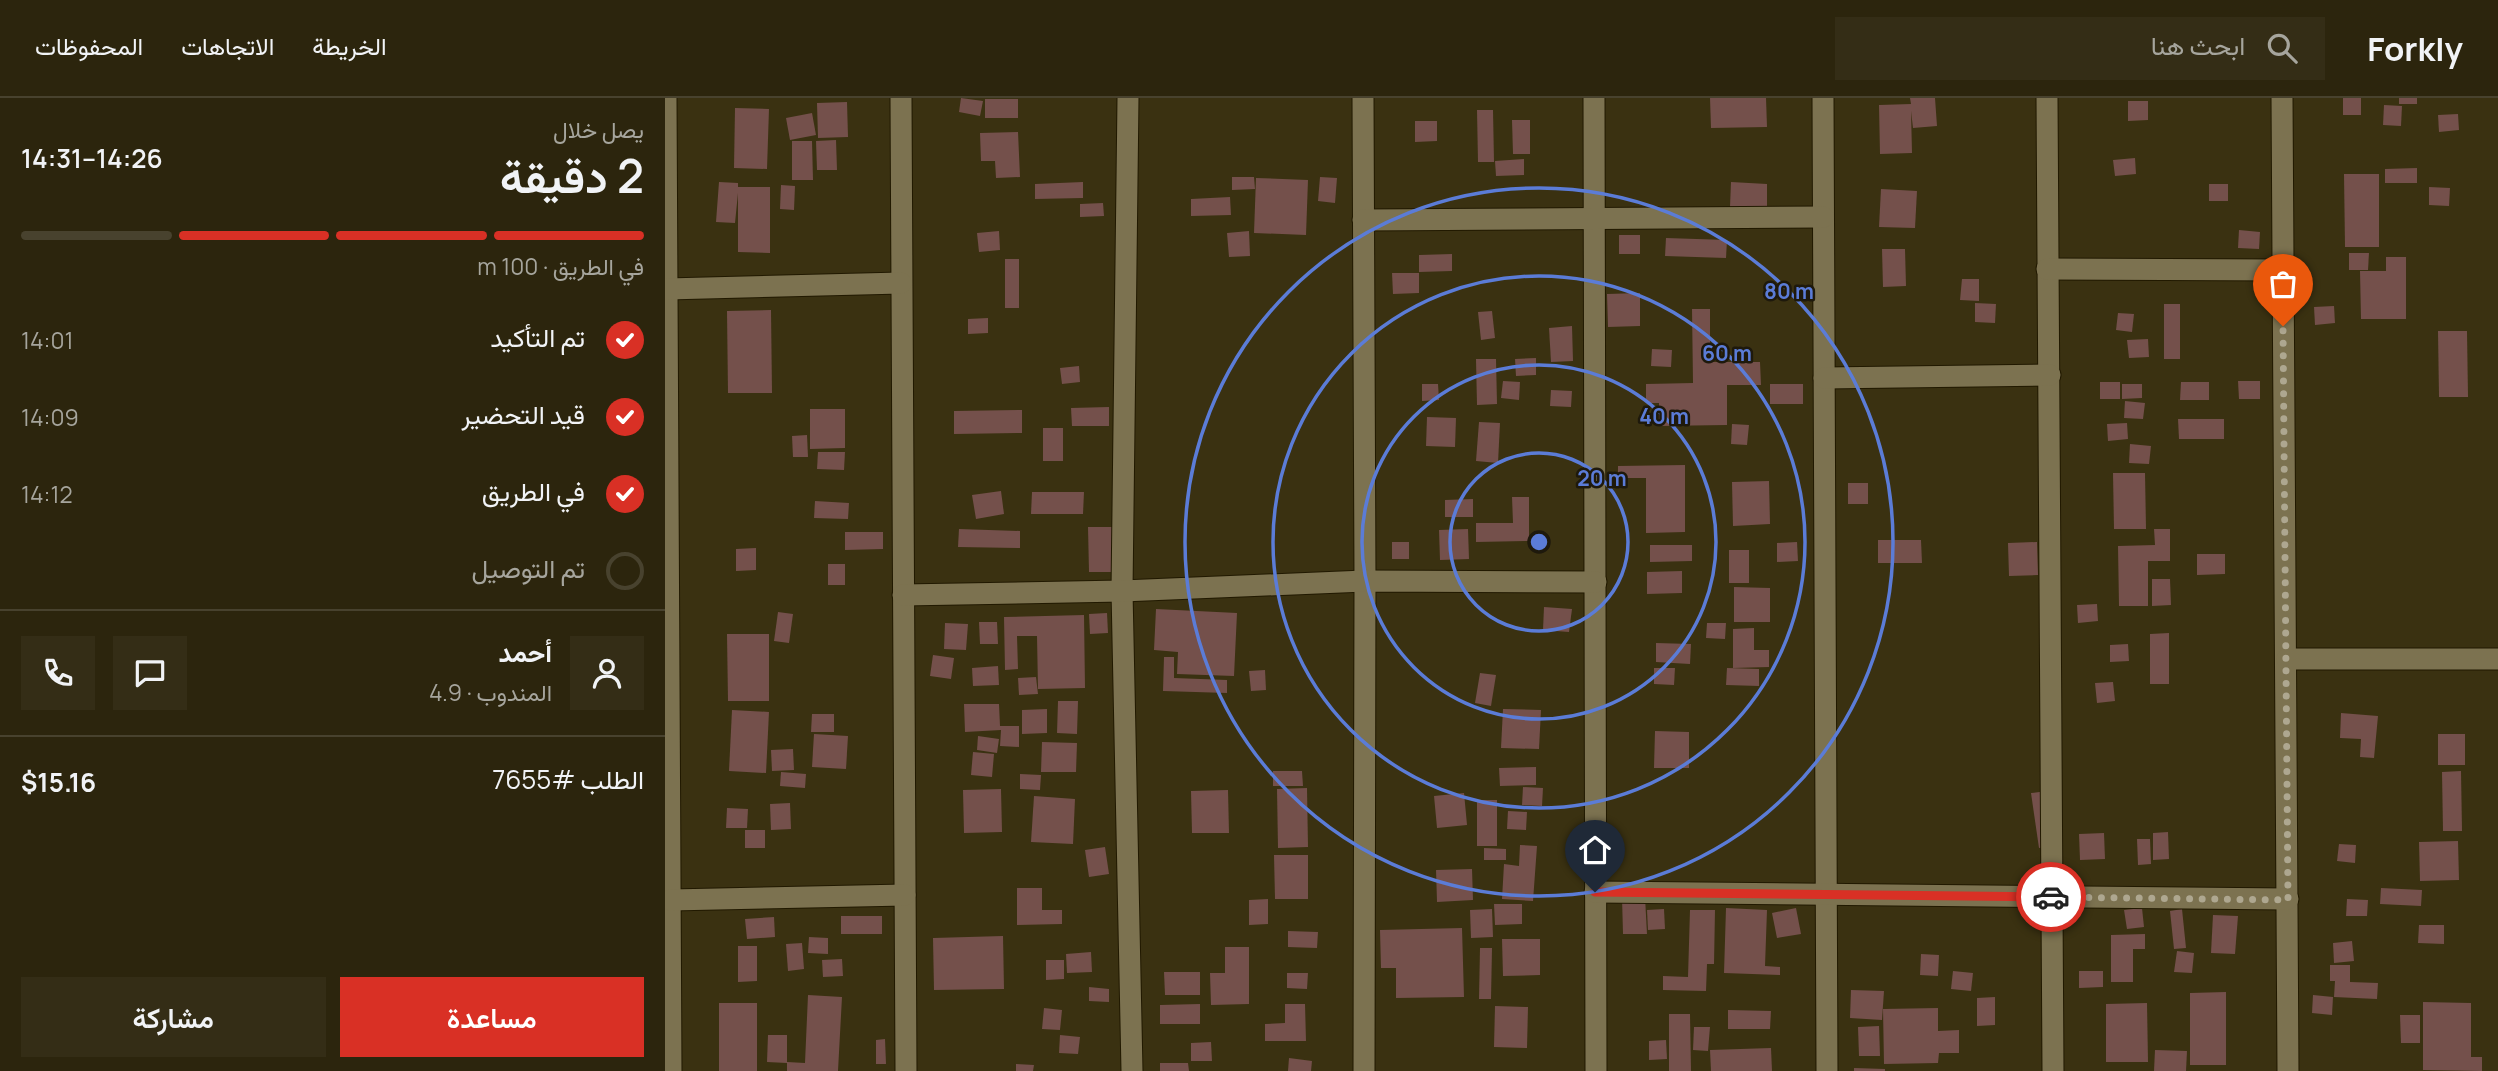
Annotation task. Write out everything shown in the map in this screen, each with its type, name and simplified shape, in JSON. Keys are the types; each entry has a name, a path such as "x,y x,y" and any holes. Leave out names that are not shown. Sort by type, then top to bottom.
{"street":[{"path":"666,98 671,900 669,1060"},
{"path":"901,98 906,1071"},
{"path":"1128,98 1122,591 1132,1071"},
{"path":"1363,98 1366,581 1364,1071"},
{"path":"1594,98 1592,218 1596,582 1596,1071"},
{"path":"1823,98 1827,1071"},
{"path":"2047,98 2053,1071"},
{"path":"2282,98 2288,1071"},
{"path":"1363,220 1823,217"},
{"path":"2047,269 2283,270"},
{"path":"667,289 901,283"},
{"path":"1824,378 2050,375"},
{"path":"903,595 1122,591 1366,581 1596,582"},
{"path":"2287,659 2498,659"},
{"path":"1595,892 2288,900"},
{"path":"671,900 905,895"}],"building":[{"path":"961,98 983,101 980,116 959,112"},
{"path":"1710,98 1766,98 1767,127 1711,128"},
{"path":"1910,98 1935,98 1937,126 1913,128 1911,111 1912,153 1880,154 1879,105 1911,104"},
{"path":"2343,98 2361,98 2361,115 2343,115"},
{"path":"2399,98 2417,98 2417,104 2399,104"},
{"path":"985,99 1018,99 1018,118 985,118"},
{"path":"2128,101 2148,101 2148,120 2128,121"},
{"path":"847,102 848,137 818,138 817,103"},
{"path":"2384,105 2402,106 2401,126 2383,125"},
{"path":"735,108 769,109 767,169 734,168"},
{"path":"1477,110 1493,110 1494,162 1478,162"},
{"path":"812,113 816,135 790,140 786,118"},
{"path":"2458,114 2459,130 2439,132 2438,115"},
{"path":"1512,120 1530,120 1530,154 1513,154"},
{"path":"1415,121 1437,121 1437,141 1415,142"},
{"path":"1018,132 1020,177 996,178 995,161 981,161 980,133"},
{"path":"836,140 837,170 817,170 816,141"},
{"path":"792,141 812,141 813,180 792,180"},
{"path":"2135,158 2136,174 2115,176 2113,160"},
{"path":"1524,159 1524,175 1496,176 1495,161"},
{"path":"2417,168 2417,183 2385,183 2385,169"},
{"path":"2344,174 2379,174 2379,247 2345,247"},
{"path":"1232,177 1254,177 1255,189 1232,190"},
{"path":"1320,177 1337,178 1335,203 1318,201"},
{"path":"1256,178 1308,180 1306,235 1254,233"},
{"path":"719,182 738,183 738,187 770,187 770,253 738,252 738,193 735,223 716,222"},
{"path":"1083,182 1083,198 1035,199 1035,184"},
{"path":"1731,182 1767,184 1767,208 1730,207"},
{"path":"2209,184 2228,184 2228,201 2209,201"},
{"path":"781,185 795,186 794,210 780,209"},
{"path":"2429,187 2450,188 2449,206 2429,205"},
{"path":"1881,189 1917,191 1915,228 1879,227"},
{"path":"1230,197 1231,215 1191,216 1191,199"},
{"path":"1103,203 1104,216 1080,217 1080,204"},
{"path":"2239,230 2260,232 2259,249 2238,248"},
{"path":"999,231 1000,250 979,252 977,233"},
{"path":"1249,231 1250,256 1229,257 1227,233"},
{"path":"1619,235 1640,235 1640,254 1619,254"},
{"path":"1666,238 1727,240 1726,258 1665,256"},
{"path":"1882,249 1905,249 1906,286 1883,287"},
{"path":"2349,253 2369,253 2368,270 2349,270"},
{"path":"1452,254 1452,271 1419,272 1419,255"},
{"path":"2386,257 2406,257 2406,319 2361,319 2360,271 2386,271"},
{"path":"1005,259 1019,259 1019,308 1005,308"},
{"path":"1392,273 1419,273 1419,293 1393,294"},
{"path":"1962,279 1979,279 1979,301 1960,300"},
{"path":"1640,293 1640,326 1608,327 1607,294"},
{"path":"1975,303 1996,304 1995,323 1975,322"},
{"path":"2164,304 2180,304 2180,359 2164,359"},
{"path":"2334,306 2335,323 2315,325 2314,307"},
{"path":"1692,309 1710,309 1710,362 1760,362 1761,385 1727,385 1727,425 1659,426 1659,403 1646,403 1646,384 1693,383"},
{"path":"771,310 772,393 728,393 727,311"},
{"path":"1492,311 1495,338 1481,340 1478,312"},
{"path":"2118,313 2134,314 2132,332 2116,330"},
{"path":"988,318 988,333 968,334 968,319"},
{"path":"1572,326 1573,361 1551,362 1549,328"},
{"path":"2438,331 2467,331 2468,397 2439,397"},
{"path":"2148,339 2149,357 2129,358 2127,340"},
{"path":"1652,349 1672,350 1671,367 1651,366"},
{"path":"1536,358 1536,375 1516,376 1515,359"},
{"path":"1476,359 1496,359 1497,404 1477,405"},
{"path":"1079,366 1080,382 1062,384 1060,368"},
{"path":"1503,381 1520,382 1519,400 1501,398"},
{"path":"2238,381 2260,381 2260,399 2239,399"},
{"path":"2100,382 2120,382 2120,399 2100,399"},
{"path":"2181,382 2209,382 2209,400 2180,400"},
{"path":"1422,384 1438,384 1439,400 1422,401"},
{"path":"1770,384 1803,384 1803,404 1770,404"},
{"path":"2122,384 2142,384 2142,398 2122,399"},
{"path":"1551,390 1572,391 1571,407 1550,406"},
{"path":"2125,401 2145,403 2143,419 2124,418"},
{"path":"1109,407 1109,426 1072,426 1071,408"},
{"path":"810,409 845,409 845,448 810,449"},
{"path":"1022,410 1022,433 954,434 954,411"},
{"path":"1427,417 1456,418 1455,447 1426,446"},
{"path":"2178,419 2224,419 2224,439 2179,439"},
{"path":"1479,422 1500,423 1498,463 1476,461"},
{"path":"2127,423 2128,439 2108,441 2107,424"},
{"path":"1732,424 1749,425 1747,445 1731,444"},
{"path":"1043,428 1063,428 1063,461 1043,461"},
{"path":"807,435 808,457 793,457 792,436"},
{"path":"2130,444 2151,446 2149,464 2129,463"},
{"path":"818,452 845,452 844,470 817,469"},
{"path":"1685,465 1685,532 1646,533 1646,478 1618,478 1618,466"},
{"path":"2113,473 2145,473 2146,529 2114,529"},
{"path":"1769,481 1770,524 1733,526 1732,482"},
{"path":"1848,483 1868,483 1868,504 1848,504"},
{"path":"1001,491 1004,514 976,519 972,495"},
{"path":"1032,492 1084,492 1083,514 1031,514"},
{"path":"1512,497 1529,497 1529,541 1476,542 1476,523 1513,523"},
{"path":"1473,499 1473,517 1445,517 1445,500"},
{"path":"815,501 849,503 848,519 814,518"},
{"path":"1088,527 1124,527 1124,572 1089,572"},
{"path":"959,529 1020,531 1020,548 958,547"},
{"path":"1468,529 1469,559 1440,560 1439,530"},
{"path":"2154,529 2170,529 2170,561 2148,561 2148,606 2119,606 2118,546 2155,545"},
{"path":"845,532 883,532 883,549 845,550"},
{"path":"1878,540 1921,540 1922,563 1878,563"},
{"path":"1392,542 1409,542 1409,559 1392,559"},
{"path":"1797,542 1798,561 1777,562 1777,543"},
{"path":"2037,542 2038,575 2009,576 2008,543"},
{"path":"1650,545 1692,545 1692,561 1650,562"},
{"path":"756,548 756,570 736,571 736,549"},
{"path":"1729,550 1749,550 1749,583 1729,583"},
{"path":"2197,554 2225,554 2225,574 2197,575"},
{"path":"828,564 845,564 845,585 828,585"},
{"path":"1682,571 1682,593 1647,594 1647,572"},
{"path":"2152,579 2170,579 2171,605 2152,606"},
{"path":"1734,587 1770,588 1770,622 1734,622"},
{"path":"2097,604 2098,621 2078,623 2077,605"},
{"path":"1544,607 1572,609 1569,632 1543,630"},
{"path":"1156,609 1237,613 1234,676 1177,674 1178,652 1154,650"},
{"path":"778,612 793,614 789,643 774,641"},
{"path":"1107,613 1108,633 1090,634 1089,614"},
{"path":"1084,615 1085,688 1038,689 1037,636 1017,636 1018,669 1005,670 1004,617"},
{"path":"979,622 997,622 998,644 980,644"},
{"path":"945,623 968,624 966,650 944,649"},
{"path":"1707,623 1726,623 1725,639 1706,638"},
{"path":"1754,628 1754,650 1769,650 1769,667 1733,668 1733,629"},
{"path":"2169,633 2169,684 2150,684 2150,634"},
{"path":"727,634 769,634 769,701 728,701"},
{"path":"1656,643 1691,644 1690,664 1656,662"},
{"path":"2128,644 2129,661 2110,662 2110,645"},
{"path":"933,655 954,658 951,679 930,676"},
{"path":"1164,657 1174,657 1174,678 1227,680 1227,693 1163,691"},
{"path":"998,666 999,685 973,686 972,668"},
{"path":"1654,668 1675,668 1674,685 1654,684"},
{"path":"1727,668 1759,669 1759,686 1726,685"},
{"path":"1265,670 1266,690 1251,691 1249,671"},
{"path":"1480,673 1496,675 1491,706 1475,703"},
{"path":"1036,677 1038,694 1019,695 1018,678"},
{"path":"2113,682 2115,701 2097,703 2095,683"},
{"path":"1058,701 1078,701 1077,734 1057,733"},
{"path":"964,704 999,704 1000,726 1019,726 1019,747 1000,746 1001,730 965,732"},
{"path":"1047,709 1047,733 1022,734 1022,710"},
{"path":"1503,709 1541,710 1539,749 1501,748"},
{"path":"732,710 769,712 766,773 729,771"},
{"path":"2341,713 2378,716 2374,758 2360,757 2361,739 2340,738"},
{"path":"812,714 834,714 834,732 811,732"},
{"path":"1655,731 1689,732 1689,768 1654,768"},
{"path":"814,734 848,736 846,769 812,767"},
{"path":"2438,734 2465,734 2465,765 2438,765"},
{"path":"978,736 999,739 997,753 977,750"},
{"path":"1042,742 1077,743 1076,772 1041,772"},
{"path":"793,749 794,770 772,771 771,750"},
{"path":"973,752 994,754 992,777 971,775"},
{"path":"1536,767 1536,785 1500,786 1499,768"},
{"path":"1273,771 1302,771 1303,786 1273,786"},
{"path":"2461,771 2462,831 2443,831 2442,772"},
{"path":"781,772 806,774 805,788 780,786"},
{"path":"1020,774 1041,775 1040,790 1020,789"},
{"path":"1523,787 1543,788 1542,806 1522,805"},
{"path":"1307,788 1308,847 1278,848 1277,789"},
{"path":"1001,789 1002,832 964,833 963,790"},
{"path":"1228,790 1229,833 1192,833 1191,791"},
{"path":"2047,791 2055,846 2039,848 2031,793"},
{"path":"1464,793 1467,825 1437,828 1434,796"},
{"path":"1034,796 1075,799 1073,844 1031,842"},
{"path":"1477,800 1497,800 1497,846 1477,846"},
{"path":"790,803 791,829 771,830 770,804"},
{"path":"727,808 748,809 747,828 726,828"},
{"path":"1508,811 1527,812 1526,830 1507,829"},
{"path":"745,830 765,830 765,848 745,848"},
{"path":"2168,832 2169,859 2153,860 2153,833"},
{"path":"2104,833 2105,859 2080,860 2079,834"},
{"path":"2137,839 2150,839 2151,864 2138,865"},
{"path":"2458,841 2459,880 2420,881 2419,842"},
{"path":"2339,844 2356,845 2355,863 2337,861"},
{"path":"1520,845 1537,846 1533,901 1502,899 1504,864 1519,866"},
{"path":"1105,847 1109,874 1089,877 1085,850"},
{"path":"1484,848 1506,849 1506,860 1484,860"},
{"path":"1274,855 1308,855 1308,899 1275,899"},
{"path":"1472,869 1473,900 1437,902 1436,870"},
{"path":"1017,888 1042,888 1042,910 1062,910 1062,924 1017,925"},
{"path":"2381,888 2422,890 2421,906 2380,904"},
{"path":"1622,897 1645,897 1647,934 1623,934"},
{"path":"1268,899 1268,924 1249,925 1249,900"},
{"path":"2347,899 2368,900 2367,916 2346,916"},
{"path":"1494,904 1522,904 1522,924 1495,925"},
{"path":"1726,908 1767,910 1765,966 1780,967 1780,975 1724,973"},
{"path":"1796,908 1801,934 1777,938 1772,913"},
{"path":"2142,908 2144,927 2127,929 2124,910"},
{"path":"1492,909 1493,937 1471,938 1470,910"},
{"path":"1664,909 1665,929 1648,930 1647,910"},
{"path":"2182,909 2186,948 2174,949 2170,911"},
{"path":"1690,910 1715,910 1714,964 1707,964 1706,991 1663,990 1663,976 1688,977"},
{"path":"2213,915 2238,916 2235,954 2211,953"},
{"path":"841,916 882,916 882,934 841,934"},
{"path":"774,917 775,937 747,939 745,919"},
{"path":"2419,925 2444,925 2444,944 2418,943"},
{"path":"1462,928 1464,997 1396,998 1396,968 1381,968 1380,930"},
{"path":"1288,931 1318,932 1317,948 1288,947"},
{"path":"2145,934 2145,949 2133,949 2133,982 2111,982 2111,935"},
{"path":"1003,936 1004,989 934,990 933,938"},
{"path":"809,937 828,938 828,954 808,953"},
{"path":"1502,939 1540,939 1540,975 1503,976"},
{"path":"2352,941 2354,961 2334,963 2333,943"},
{"path":"802,943 804,969 788,971 786,944"},
{"path":"738,946 757,946 757,981 738,982"},
{"path":"1225,947 1249,947 1249,1004 1211,1005 1210,973 1225,973"},
{"path":"1480,948 1492,948 1491,999 1479,999"},
{"path":"2177,951 2194,953 2192,973 2174,972"},
{"path":"1091,952 1092,972 1067,973 1066,954"},
{"path":"1921,954 1939,955 1938,976 1920,975"},
{"path":"842,959 843,976 823,977 822,960"},
{"path":"1046,960 1064,960 1064,979 1046,980"},
{"path":"2330,965 2350,965 2350,982 2378,983 2377,999 2334,997 2335,981 2330,981"},
{"path":"1953,971 1973,973 1971,991 1951,989"},
{"path":"2079,971 2103,971 2103,987 2079,988"},
{"path":"1164,972 1200,972 1200,995 1165,995"},
{"path":"1287,973 1308,973 1307,989 1287,988"},
{"path":"1089,987 1109,989 1109,1002 1089,1001"},
{"path":"1851,990 1884,991 1882,1020 1850,1018"},
{"path":"2226,992 2226,1065 2190,1065 2190,993"},
{"path":"808,995 842,997 838,1071 787,1071 787,1062 805,1063"},
{"path":"2313,995 2333,997 2332,1015 2312,1013"},
{"path":"1995,997 1995,1025 1977,1026 1977,998"},
{"path":"2423,1002 2471,1003 2471,1057 2482,1057 2482,1071 2423,1070"},
{"path":"719,1003 757,1003 757,1071 719,1071"},
{"path":"2147,1003 2148,1062 2106,1062 2106,1004"},
{"path":"1200,1004 1200,1024 1160,1024 1160,1005"},
{"path":"1285,1004 1305,1004 1306,1041 1265,1041 1265,1024 1285,1023"},
{"path":"1495,1006 1528,1007 1527,1048 1494,1047"},
{"path":"1044,1008 1062,1010 1060,1030 1042,1029"},
{"path":"1938,1008 1938,1031 1959,1030 1959,1053 1939,1053 1938,1063 1884,1064 1883,1009"},
{"path":"1728,1010 1771,1011 1770,1029 1728,1029"},
{"path":"1669,1014 1690,1014 1691,1071 1669,1071"},
{"path":"2400,1015 2420,1015 2420,1043 2401,1043"},
{"path":"1879,1026 1880,1056 1859,1056 1858,1027"},
{"path":"1694,1027 1710,1027 1708,1051 1693,1050"},
{"path":"768,1035 787,1035 787,1063 767,1062"},
{"path":"1060,1035 1080,1037 1078,1054 1059,1053"},
{"path":"885,1039 886,1064 876,1064 876,1040"},
{"path":"1666,1040 1667,1059 1649,1060 1649,1041"},
{"path":"1211,1042 1212,1061 1191,1061 1191,1043"},
{"path":"1771,1048 1772,1071 1711,1071 1710,1050"},
{"path":"2155,1050 2187,1051 2186,1071 2154,1071"},
{"path":"1289,1058 1312,1061 1311,1071 1288,1071"},
{"path":"1160,1063 1188,1063 1189,1071 1160,1071"},
{"path":"1016,1064 1034,1065 1033,1071 1016,1071"},
{"path":"1854,1068 1885,1069 1885,1071 1854,1071"}],"way so far":[{"path":"2051,897 2288,900 2283,326"}],"route":[{"path":"1595,892 2051,897"}]}
